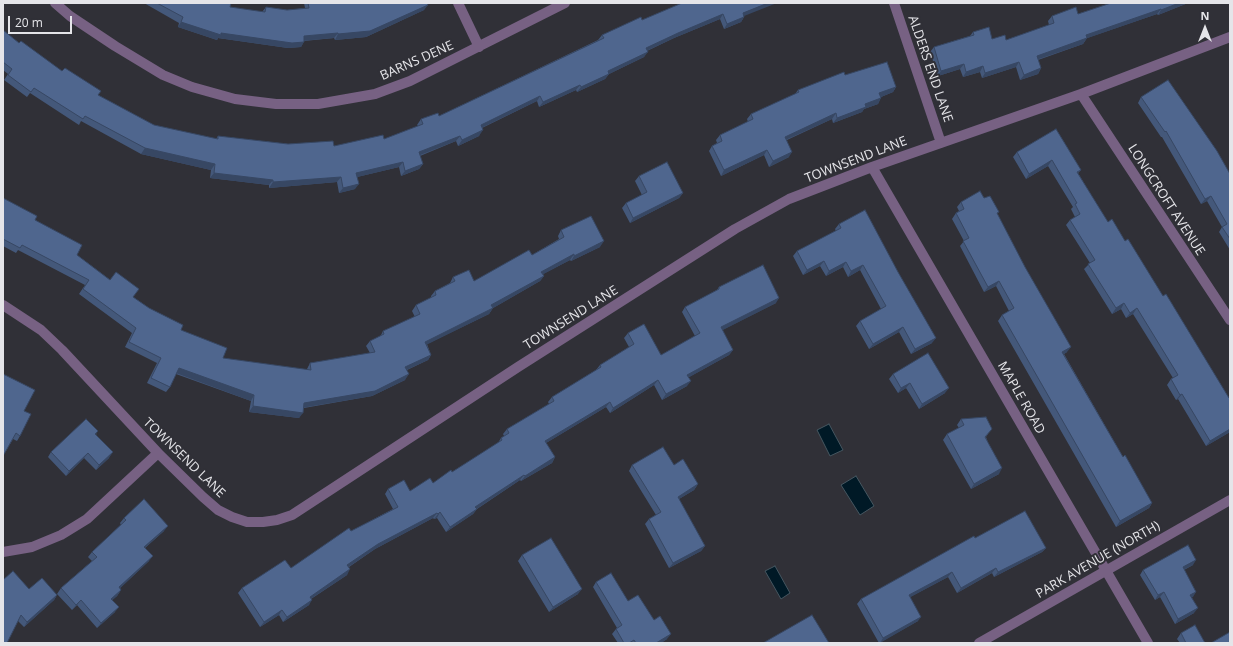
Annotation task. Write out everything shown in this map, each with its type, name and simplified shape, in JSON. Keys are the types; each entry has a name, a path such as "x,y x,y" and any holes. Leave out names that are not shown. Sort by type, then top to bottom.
{"street":[{"name":"BARNS DENE","path":"55,3 70,16 115,46 163,75 192,87 235,99 276,104 318,104 375,94 410,81 565,3"},
{"path":"458,3 479,46"},
{"name":"ALDERS END LANE","path":"894,3 942,142"},
{"name":"TOWNSEND LANE","path":"3,305 41,330 62,350 158,453 218,510 247,522 278,520 292,515 518,367 735,229 789,199 872,167 1081,94 1230,37"},
{"name":"LONGCROFT AVENUE","path":"1081,94 1230,320"},
{"name":"MAPLE ROAD","path":"872,167 1148,643"},
{"path":"3,552 32,547 62,535 87,519 158,453"},
{"name":"PARK AVENUE (NORTH)","path":"979,643 1230,500"}],"water":[{"path":"829,424 843,450 830,456 817,430"},
{"path":"856,476 874,506 860,515 841,485"},
{"path":"775,566 790,593 781,599 765,571"}],"building":[{"path":"157,3 231,3 230,7 265,12 266,7 287,10 309,8 308,3 427,3 428,5 370,31 304,36 304,42 292,43 221,33 221,35 181,22 183,17"},
{"path":"682,3 768,3 743,13 744,17 727,24 723,14 678,33 646,48 648,52 608,71 609,74 581,87 580,85 543,102 540,96 481,125 483,130 462,140 460,136 419,152 423,164 405,171 403,162 356,173 359,184 343,188 341,177 273,182 273,180 214,173 215,164 145,148 85,116 83,119 34,88 31,92 8,75 12,69 3,62 3,30 19,43 21,41 62,71 65,68 101,91 98,95 154,125 218,139 218,136 288,144 333,141 334,146 383,135 384,139 423,124 421,119 438,113 439,116 604,38 602,35 641,17 642,20"},
{"path":"1111,3 1179,3 1086,35 1087,38 1037,56 1041,68 1024,75 1019,62 985,73 983,66 966,72 964,64 941,71 934,47 974,35 973,32 989,27 992,39 1005,35 1006,40 1054,23 1052,16 1076,7 1078,14"},
{"path":"887,62 896,87 879,93 881,98 865,104 866,107 837,118 836,113 785,137 792,152 773,161 767,150 724,170 712,146 722,141 720,135 753,119 751,114 799,92 798,90 844,72 845,75"},
{"path":"1168,80 1217,151 1230,174 1230,239 1222,227 1227,224 1211,196 1205,199 1166,131 1165,132 1141,97"},
{"path":"1056,129 1081,170 1077,172 1108,222 1112,219 1125,241 1128,239 1163,296 1166,294 1229,398 1230,397 1230,429 1210,441 1182,394 1180,395 1171,379 1178,375 1137,308 1130,313 1124,303 1116,308 1088,264 1095,260 1070,220 1080,214 1075,204 1077,203 1052,160 1029,174 1017,152"},
{"path":"667,162 683,193 633,218 626,203 647,192 639,176"},
{"path":"980,191 984,198 990,196 999,212 997,213 1025,267 1071,347 1062,352 1123,457 1125,455 1152,503 1120,521 1002,315 1014,308 999,281 988,287 963,241 969,238 956,213 964,209 961,202"},
{"path":"3,198 37,216 35,220 82,245 77,255 110,280 116,272 139,289 133,297 149,308 183,325 181,330 227,348 223,358 311,370 310,363 375,352 370,341 384,334 383,331 420,314 416,305 436,295 435,291 455,281 453,277 469,270 474,281 529,250 532,255 564,237 561,230 591,216 604,241 574,256 574,254 541,272 544,276 491,305 493,308 425,342 431,355 405,367 409,374 375,391 304,403 303,413 253,406 254,395 179,368 170,387 151,378 161,358 129,342 136,328 83,289 89,280 22,245 20,248 3,239"},
{"path":"865,210 898,272 936,338 915,349 903,327 873,344 860,321 886,306 863,265 851,271 846,262 829,271 824,261 807,270 797,251 841,228 839,224"},
{"path":"763,265 779,298 721,327 733,350 687,375 691,381 666,394 658,380 613,408 610,402 545,441 555,457 475,507 477,509 450,527 440,512 438,514 437,513 378,544 347,565 350,569 310,597 312,600 287,617 282,610 264,622 242,588 285,560 291,568 349,528 351,531 398,507 388,489 404,480 410,491 430,478 433,483 451,470 452,472 502,440 501,438 509,433 507,429 554,401 552,397 601,367 600,365 634,344 628,333 644,324 661,355 700,333 685,307 719,289 719,287"},
{"path":"928,353 949,388 922,404 910,383 901,388 893,374"},
{"path":"3,374 35,390 24,411 31,414 20,436 16,433 3,456"},
{"path":"986,417 992,429 985,437 1002,468 974,484 947,434 964,425 961,419"},
{"path":"86,419 98,431 95,434 113,452 99,465 88,453 69,471 51,452"},
{"path":"663,447 674,465 683,459 698,484 678,497 705,546 673,563 649,519 661,512 632,465"},
{"path":"144,499 168,526 144,547 153,556 119,587 121,590 111,599 119,607 101,623 81,600 76,605 61,588 97,557 92,552 126,520 124,518"},
{"path":"1025,511 1046,548 998,572 996,568 961,588 952,572 909,595 921,617 883,638 861,599 974,536 975,538"},
{"path":"551,538 582,589 553,607 522,555"},
{"path":"1188,545 1196,560 1183,567 1196,592 1190,595 1198,608 1178,619 1164,592 1158,595 1143,570"},
{"path":"13,571 29,589 42,578 57,595 27,622 21,615 7,643 3,643 3,580"},
{"path":"611,573 628,601 638,595 654,620 660,616 671,634 656,643 636,643 634,640 629,643 624,643 616,629 622,625 596,582"},
{"path":"812,615 829,643 763,643"},
{"path":"1195,625 1205,643 1186,643 1181,633"},
{"path":"1230,632 1230,643 1211,643"}]}
